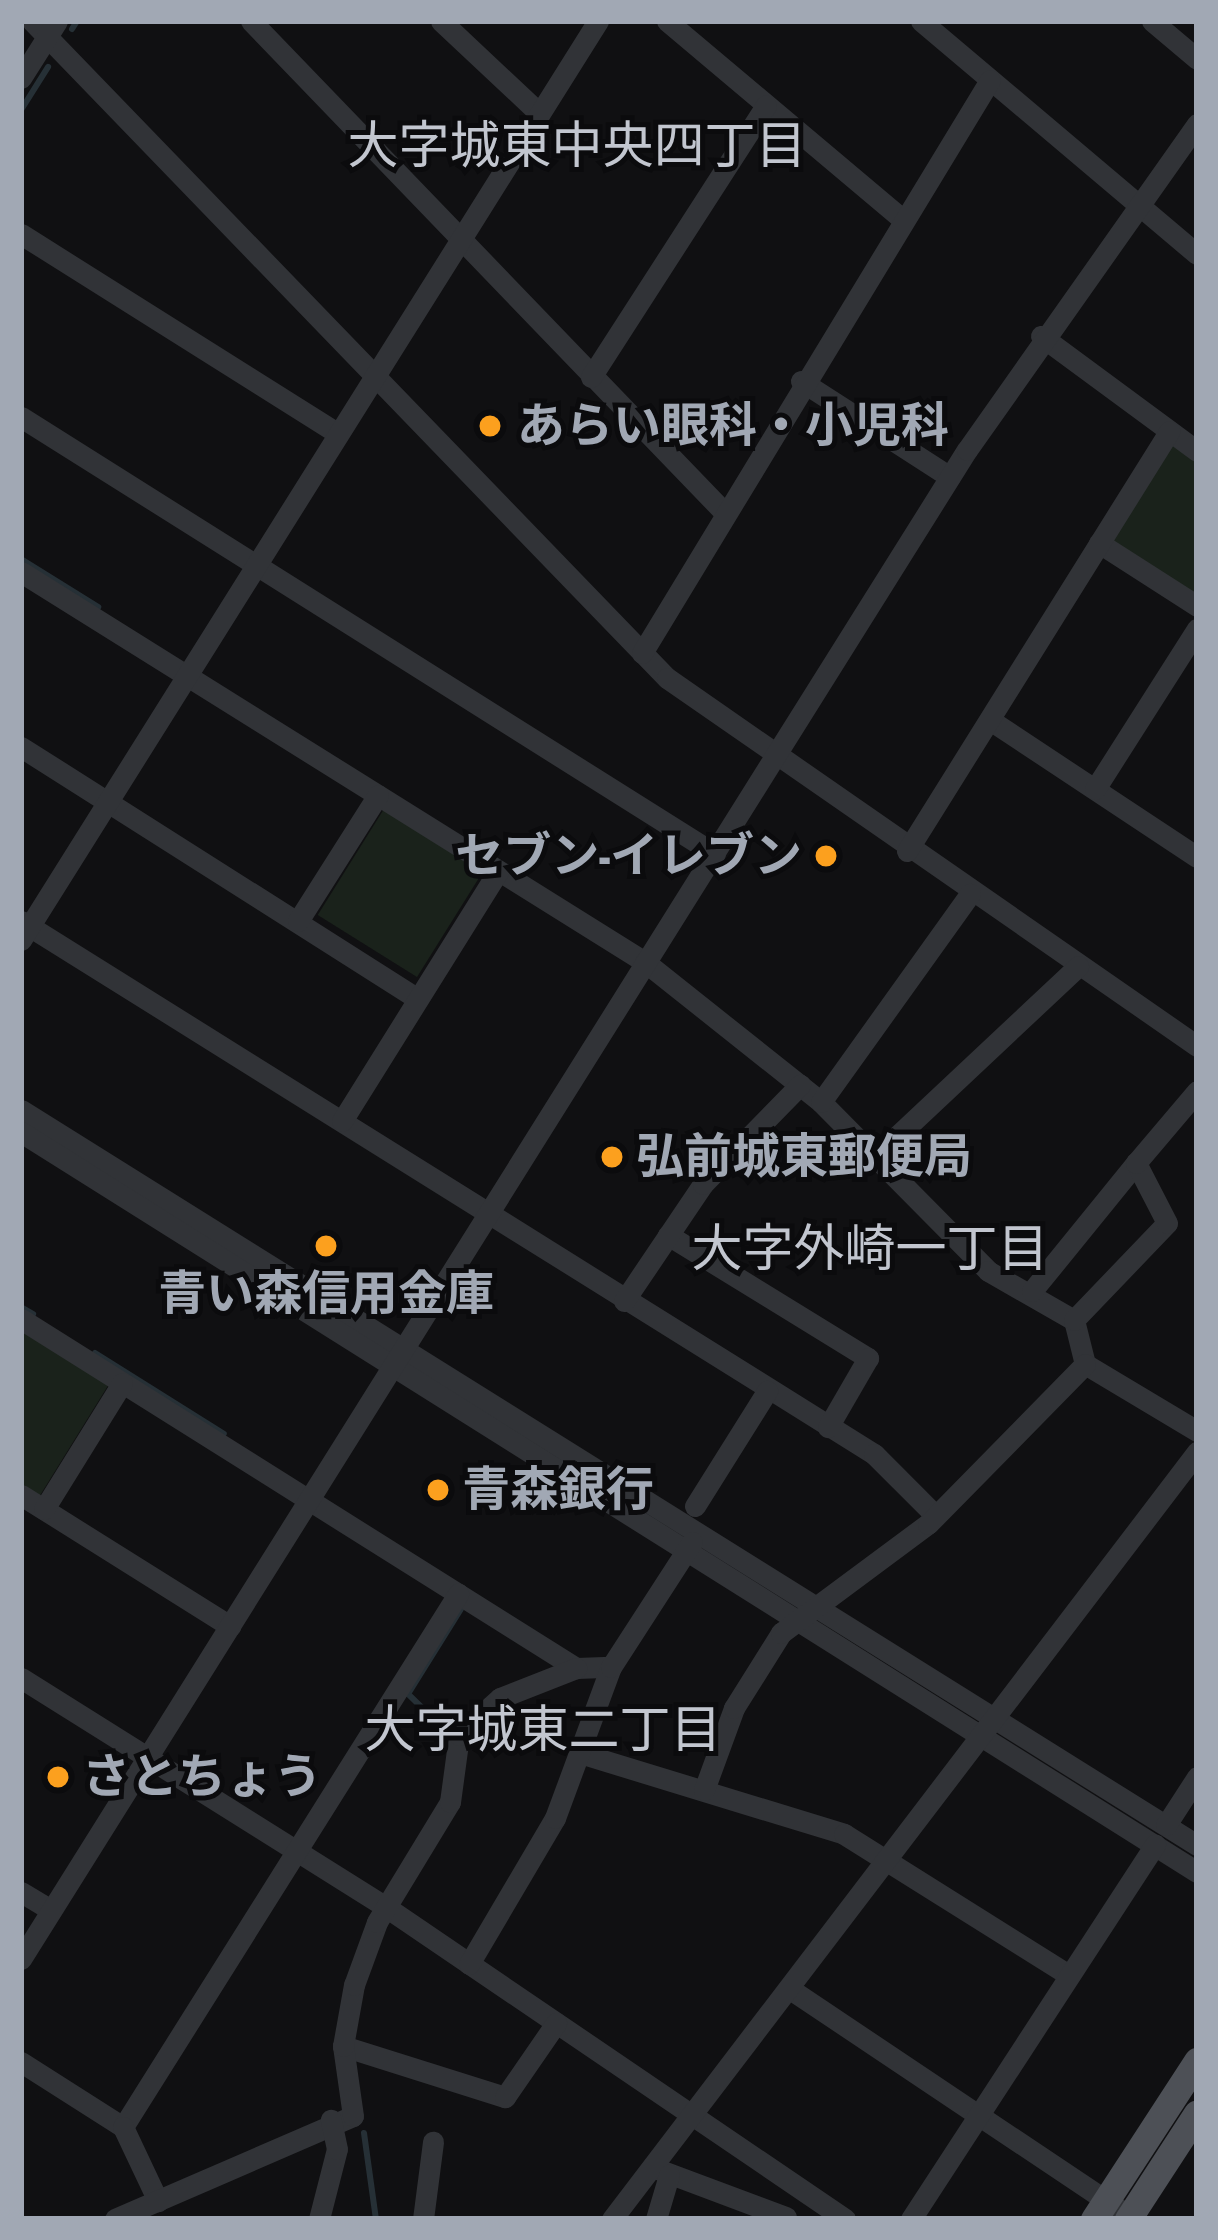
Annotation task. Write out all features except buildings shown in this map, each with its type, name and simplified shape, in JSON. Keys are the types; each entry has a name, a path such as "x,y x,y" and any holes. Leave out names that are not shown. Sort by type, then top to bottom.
{"main road":[{"path":"1100,2210 1197,2061"},
{"path":"1131,2218 1197,2113"}],"street":[{"path":"251,21 722,510"},
{"path":"598,21 24,929 342,1121 828,1427 935,1516"},
{"path":"667,21 900,218"},
{"path":"921,21 1197,254"},
{"path":"1152,21 1197,59"},
{"path":"451,24 539,112"},
{"path":"21,78 45,26 641,653 773,758 1197,1046"},
{"path":"641,653 722,510 990,80"},
{"path":"592,376 766,105"},
{"path":"21,1959 950,477 1041,336 1135,202 1197,124"},
{"path":"21,234 334,432"},
{"path":"1041,336 1197,451"},
{"path":"801,381 950,477"},
{"path":"21,417 715,854"},
{"path":"907,851 1168,431"},
{"path":"1099,543 1197,606"},
{"path":"21,572 645,962 821,1102 988,1271 1033,1291 1074,1320 1084,1364 1197,1431"},
{"path":"1095,789 1197,629"},
{"path":"990,720 1197,857"},
{"path":"21,747 416,998"},
{"path":"298,921 378,795"},
{"path":"342,1121 498,871"},
{"path":"821,1102 970,894"},
{"path":"877,1155 1078,966"},
{"path":"624,1301 668,1235 800,1085"},
{"path":"1033,1291 1197,1090"},
{"path":"21,1110 398,1357 1161,1835 1197,1872"},
{"path":"21,1132 398,1357"},
{"path":"1074,1320 1167,1222 1136,1163"},
{"path":"668,1235 868,1358 828,1427"},
{"path":"21,1319 576,1668"},
{"path":"704,1790 734,1708 804,1612 935,1516 1084,1364"},
{"path":"44,1510 122,1383"},
{"path":"694,1507 767,1391"},
{"path":"612,2219 661,2171 692,2115 1197,1452"},
{"path":"21,1495 230,1626"},
{"path":"469,1964 525,1878 583,1754 611,1667 692,1543"},
{"path":"123,2127 458,1594"},
{"path":"115,2219 331,2120 353,2116 343,2046 386,1907 450,1802 459,1735 500,1698 576,1668 611,1667"},
{"path":"21,1678 386,1907 844,2219"},
{"path":"583,1754 844,1834 1069,1975"},
{"path":"911,2219 1197,1777"},
{"path":"1161,1835 1197,1846"},
{"path":"21,1892 52,1910"},
{"path":"790,1990 978,2118 1100,2210 1131,2218"},
{"path":"343,2046 506,2098 556,2023"},
{"path":"21,2062 123,2127 158,2201"},
{"path":"319,2219 337,2150 331,2120"},
{"path":"423,2219 433,2142"},
{"path":"661,2171 785,2218 801,2189"},
{"path":"656,2219 661,2171"}],"shaded area":[{"path":"1172,444 1197,461 1197,596 1109,538"},
{"path":"384,809 483,871 417,977 318,915"},
{"path":"21,1328 109,1384 39,1497 21,1485"}],"waterway":[{"path":"72,29 77,21"},
{"path":"21,110 48,67"},
{"path":"21,559 98,607"},
{"path":"21,1307 33,1314"},
{"path":"95,1353 224,1434"},
{"path":"448,1733 408,1694 461,1609"},
{"path":"364,2133 376,2219"}],"place":[{"name":"あらい眼科・小児科","path":"490,426"},
{"name":"セブン-イレブン","path":"826,856"},
{"name":"弘前城東郵便局","path":"612,1157"},
{"name":"青い森信用金庫","path":"326,1246"},
{"name":"青森銀行","path":"438,1490"},
{"name":"さとちょう","path":"58,1777"}],"district":[{"name":"大字城東中央四丁目","path":"577,145"},
{"name":"大字外崎一丁目","path":"870,1248"},
{"name":"大字城東二丁目","path":"543,1729"}]}
